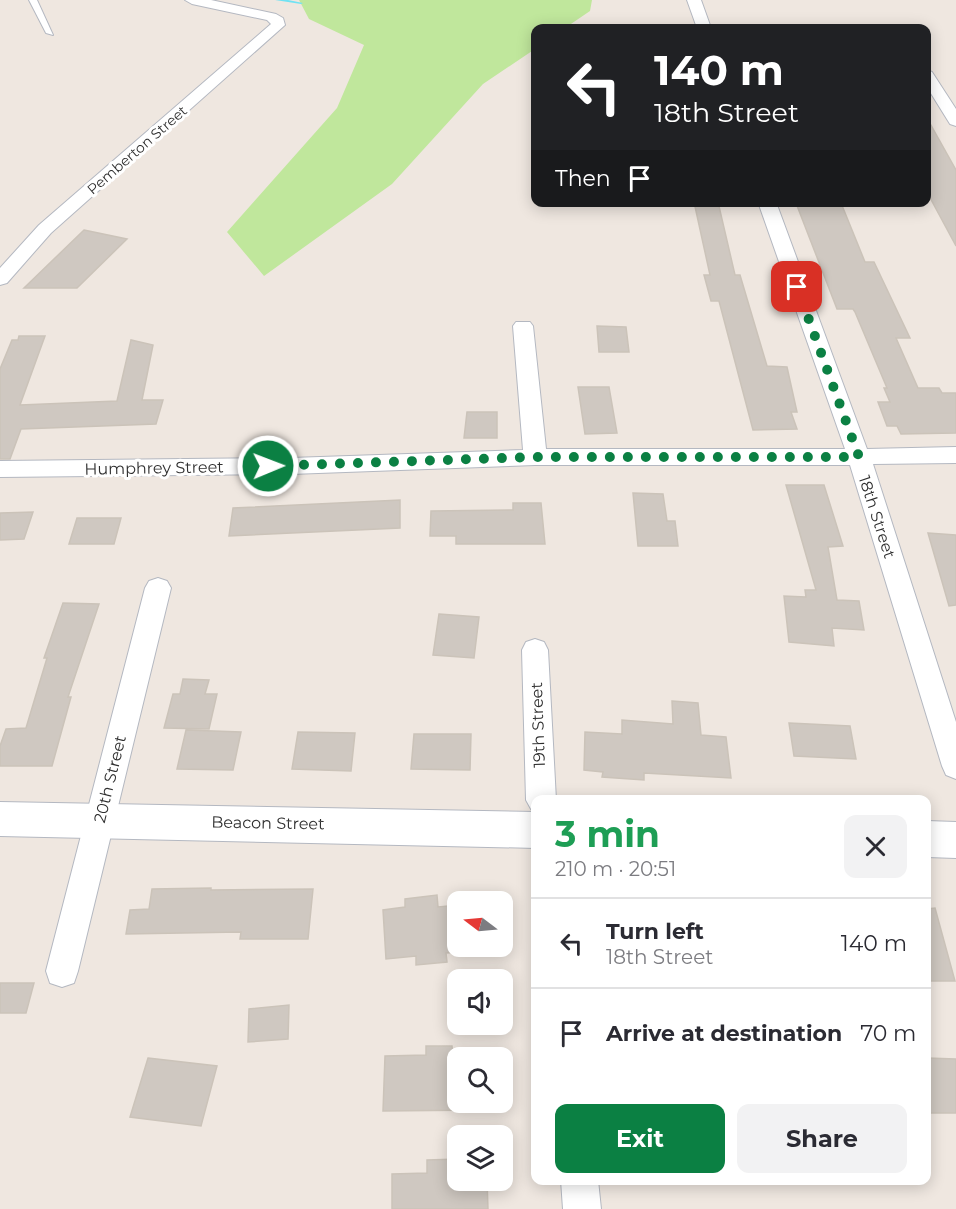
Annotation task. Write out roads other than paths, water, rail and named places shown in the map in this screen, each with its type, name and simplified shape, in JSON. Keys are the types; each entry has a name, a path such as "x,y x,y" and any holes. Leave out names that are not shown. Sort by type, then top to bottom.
{"street":[{"name":"Pemberton Street","path":"0,279 45,229 278,25 278,21 271,17 192,0"},
{"path":"694,0 703,24"},
{"path":"931,81 956,121"},
{"name":"18th Street","path":"769,207 859,457 956,766"},
{"path":"523,326 535,457"},
{"name":"Humphrey Street","path":"0,469 291,466 535,457 956,455"},
{"name":"20th Street","path":"62,971 158,588"},
{"name":"19th Street","path":"535,650 541,795"},
{"name":"Beacon Street","path":"0,819 531,830"},
{"path":"931,839 956,840"},
{"path":"580,1185 582,1209"}],"lane":[{"path":"33,0 50,33"}],"waterway":[{"path":"277,0 301,3"}]}
